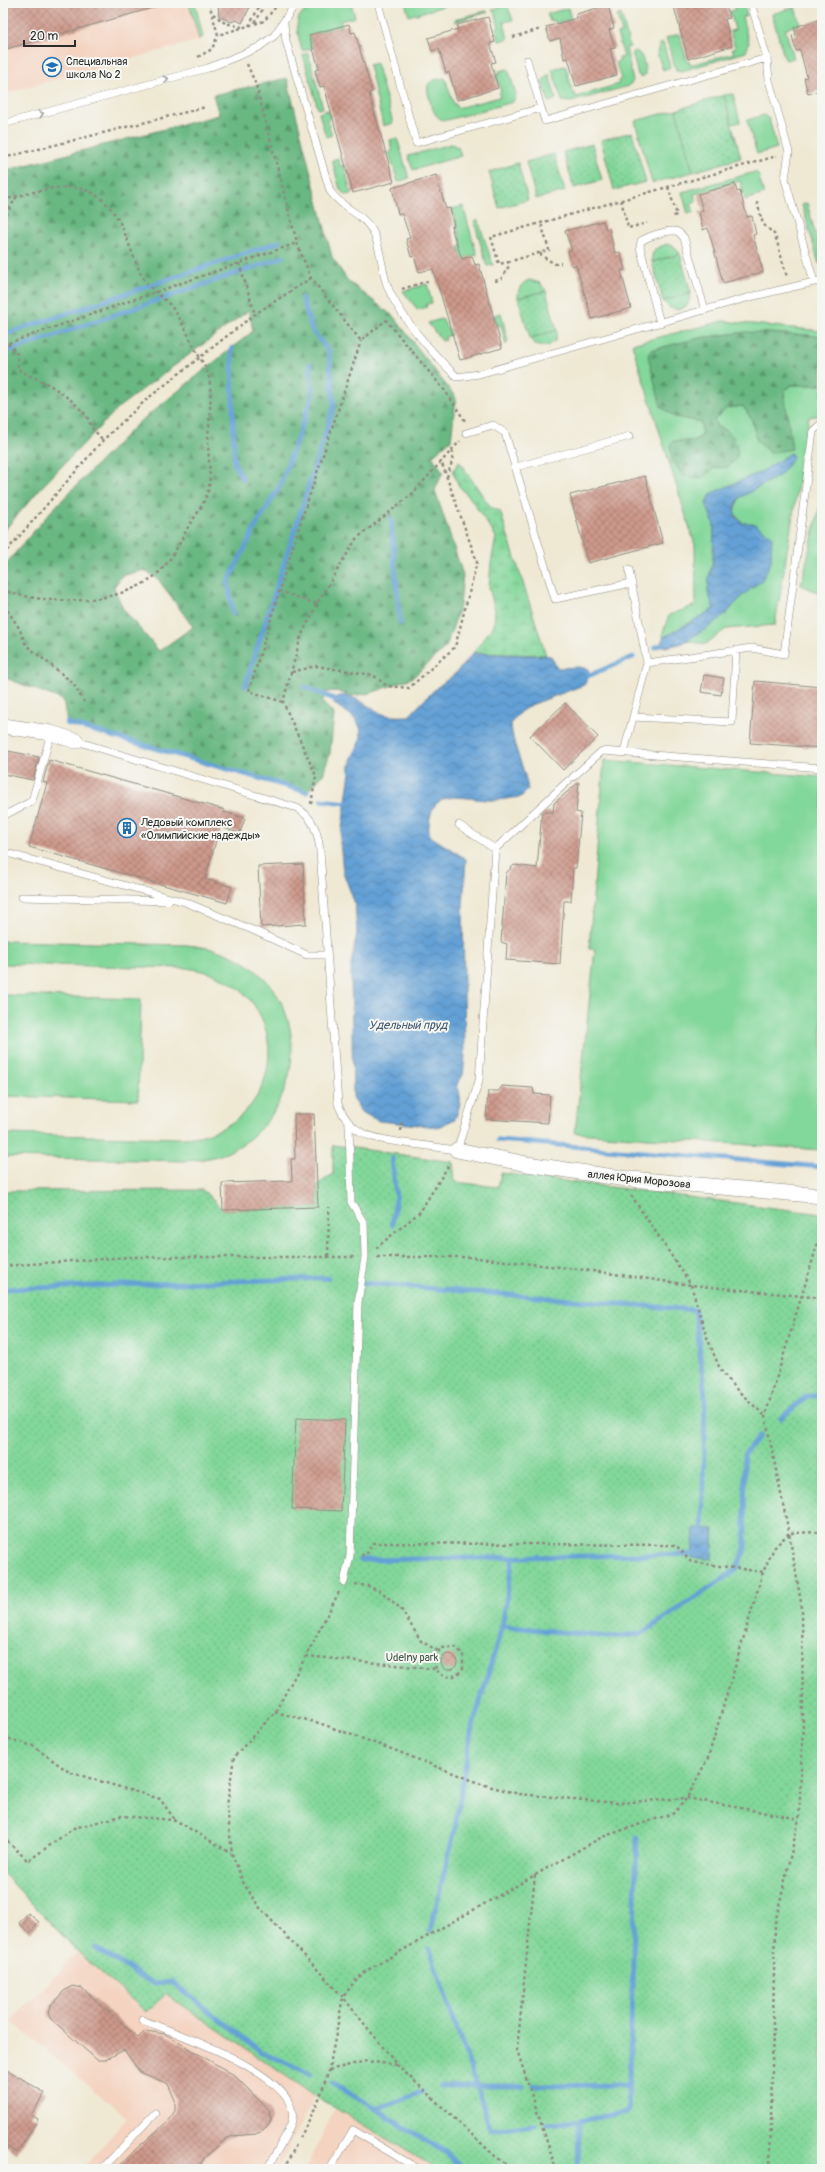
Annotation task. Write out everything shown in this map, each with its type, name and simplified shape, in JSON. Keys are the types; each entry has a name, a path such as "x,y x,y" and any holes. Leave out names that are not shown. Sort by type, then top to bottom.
{"street":[{"path":"3,726 51,733 76,741"},
{"name":"аллея Юрия Морозова","path":"457,1150 526,1164 620,1178 822,1196"}],"lane":[{"path":"3,124 208,68 243,54 259,47 274,36 284,24 296,3"},
{"path":"378,3 416,143 541,108"},
{"path":"751,3 767,58 770,80 789,152 785,179 814,282"},
{"path":"284,24 286,41 330,191 338,202 363,218 373,231 393,300 438,359 457,377 479,374 705,310 790,287 822,281"},
{"path":"527,60 545,120 767,58"},
{"path":"660,323 640,247 641,241 646,238 674,231 681,233 684,238 705,310"},
{"path":"647,663 752,648 784,654 813,431 822,423"},
{"path":"466,432 489,425 497,426 505,433 555,599 632,583"},
{"path":"516,467 630,436"},
{"path":"624,752 647,663 630,570"},
{"path":"633,717 732,722 736,650"},
{"path":"3,816 32,801 51,733"},
{"path":"76,741 297,808 309,817 315,829 320,851 326,955 338,1104 349,1123 360,1132 373,1138 457,1150 479,1081 496,849 602,750 822,768"},
{"path":"459,825 496,849"},
{"path":"3,852 181,901 255,931 307,955 326,955"},
{"path":"22,896 181,901"},
{"path":"344,1582 350,1556 358,1302 365,1258 364,1223 352,1202 349,1123"},
{"path":"142,2020 226,2053 272,2082 288,2098 292,2120 267,2169"},
{"path":"102,2169 155,2113"},
{"path":"330,2169 353,2130 418,2169"}],"path":[{"path":"209,3 218,35 264,21 279,3"},
{"path":"249,26 261,3"},
{"path":"255,24 266,3"},
{"path":"212,14 226,23 244,27"},
{"path":"513,37 542,29"},
{"path":"243,54 256,85 297,243 310,278 361,340"},
{"path":"3,158 206,107"},
{"path":"541,223 549,250 498,264 491,238 541,223 789,152"},
{"path":"665,218 672,218 678,215 668,187"},
{"path":"3,200 41,190 80,188 95,193 108,204 119,220 144,279 154,292 169,304 189,334 209,375 209,487 201,507 168,562 144,584 90,600 38,598 16,595 3,590"},
{"path":"3,220 17,196"},
{"path":"621,200 628,228 652,222"},
{"path":"757,202 764,224 775,235 790,287"},
{"path":"3,344 297,243"},
{"path":"540,252 542,256 555,264 561,263"},
{"path":"495,281 501,279 508,266 508,262"},
{"path":"239,263 255,314"},
{"path":"3,554 103,440 148,399 255,314 310,278"},
{"path":"399,289 428,281"},
{"path":"283,702 249,691 279,591 361,340 386,320 446,392 467,424 466,432 412,494 356,539 317,604 301,636 283,702 316,776 309,817"},
{"path":"8,343 17,354 18,369 50,385 72,401 86,415 93,429 103,440"},
{"path":"447,478 452,462 453,448"},
{"path":"291,672 316,666 373,675 387,686 409,688 455,647 477,562 441,461"},
{"path":"279,591 317,604"},
{"path":"3,599 6,608 19,628 26,645 74,683 84,702"},
{"path":"402,1120 402,1126"},
{"path":"365,1258 420,1212 457,1150"},
{"path":"620,1178 691,1286 706,1335 720,1369 734,1387 765,1416"},
{"path":"328,1256 329,1207"},
{"path":"770,2169 776,1923 799,1819 802,1722 802,1608 789,1533 765,1416 822,1229"},
{"path":"3,1266 128,1257 469,1257 586,1270 691,1286 822,1298"},
{"path":"284,2169 318,2102 329,2070 344,1997 354,1982 366,1971 535,1874 602,1837 674,1813 687,1798 708,1758 763,1572 774,1548 789,1533 822,1532"},
{"path":"350,1556 366,1555 373,1543 676,1545 691,1562 763,1572"},
{"path":"438,1651 421,1641 401,1609 382,1592 368,1586 344,1582 275,1712 234,1757 227,1806 232,1854 244,1884 260,1908 344,1997 397,2065 496,2157 514,2169"},
{"path":"446,1646 455,1647 462,1654 464,1663 460,1672 452,1676 443,1676 436,1669 434,1660 438,1651 446,1646"},
{"path":"306,1656 436,1669"},
{"path":"275,1712 319,1723 481,1784 519,1794 617,1803 687,1798 799,1819"},
{"path":"3,1737 33,1746 69,1772 160,1799 175,1820 232,1854"},
{"path":"3,1837 28,1861 74,1828 120,1816 175,1820"},
{"path":"535,1874 517,2050 556,2169"},
{"path":"329,2070 366,2061 397,2065"}],"shaded area":[{"name":"Специальная школа № 2","path":"3,3 189,3 200,40 3,94"},
{"path":"78,1952 145,2012 165,1994 315,2096 278,2169 82,2169 127,2118 11,2021"},
{"path":"335,2109 437,2169 305,2169"}],"green space":[{"path":"189,3 195,3 203,37 199,39"},
{"path":"332,3 351,3 355,17 340,21 342,26 309,35 313,48 302,51 297,28 300,16 304,12 311,9"},
{"path":"405,3 455,3 409,16"},
{"path":"733,3 743,3 747,15 742,17 749,43 746,52 682,71 676,70 666,38 679,34 687,61 689,61 690,65 734,53 732,49 735,48 730,31 735,30 730,11 735,10"},
{"path":"507,5 513,20 504,22 508,39 499,41 496,28 499,27 496,15 492,10"},
{"path":"795,7 800,24 785,29 794,58 786,60 772,14"},
{"path":"568,8 571,19 555,23 554,20 550,21 547,14"},
{"path":"486,11 488,12 454,22 456,19"},
{"path":"621,14 630,47 626,48 633,81 629,86 571,102 562,101 552,69 564,66 566,67 573,93 575,93 576,97 619,84 618,81 621,79 616,62 620,61 619,58 624,57 617,34 622,32 617,16"},
{"path":"663,43 670,67 663,70 657,53 659,45"},
{"path":"636,51 641,55 644,65 645,75 641,77 638,75 632,52"},
{"path":"308,53 323,108 318,109 303,55"},
{"path":"376,63 393,123 383,126 369,65"},
{"path":"508,69 516,94 513,102 447,120 439,118 434,112 428,91 429,83 445,78 454,105 456,104 457,108 500,97 499,93 501,92 496,75 500,74 499,71"},
{"path":"549,74 556,99 549,102 542,82"},
{"path":"287,78 332,257 348,281 394,317 456,398 451,440 432,456 443,472 435,490 463,575 460,606 446,647 412,678 371,693 351,696 336,691 327,692 322,702 334,714 330,753 323,775 307,792 67,723 63,700 3,677 3,567 52,510 137,424 253,331 249,310 119,407 39,490 3,532 3,171 219,115 213,95","holes":["144,570 158,579 193,627 159,651 123,609 114,587 122,576"]},
{"path":"733,94 740,122 732,124 724,95"},
{"path":"724,95 741,158 693,172 676,110"},
{"path":"328,110 330,118 327,120 332,135 326,137 319,113"},
{"path":"676,110 693,172 652,183 635,121"},
{"path":"764,115 769,119 777,148 757,154 747,120"},
{"path":"632,132 646,182 614,190 601,140"},
{"path":"397,138 409,178 398,182 389,153 392,151 390,140"},
{"path":"451,144 458,147 461,156 413,170 408,156"},
{"path":"592,144 602,180 574,188 563,152"},
{"path":"554,154 565,191 536,199 526,162"},
{"path":"338,158 340,166 344,165 351,194 345,195 340,189 332,160"},
{"path":"518,163 528,200 499,208 489,172"},
{"path":"755,172 758,174 764,194 745,200 740,181 694,194 696,201 691,203 694,212 688,214 682,192"},
{"path":"807,203 822,259 822,263 819,264 802,205"},
{"path":"463,206 477,255 462,259 459,247 462,246 452,209"},
{"path":"478,220 493,265 487,266 474,221"},
{"path":"667,244 674,246 680,254 652,262 652,255 655,249"},
{"path":"680,254 691,293 663,301 652,262"},
{"path":"529,280 540,283 546,291 518,298 520,287 523,283"},
{"path":"427,284 432,303 426,304 427,307 418,310 403,291"},
{"path":"546,291 557,330 530,338 518,298"},
{"path":"691,293 688,305 679,310 670,308 663,301"},
{"path":"501,313 508,341 506,345 501,325 497,326 494,315"},
{"path":"441,319 444,321 446,328 449,328 451,335 445,337 446,340 442,341 428,323"},
{"path":"723,321 822,331 822,336 746,332 700,338 651,350 675,417 701,422 702,436 693,441 673,441 702,478 714,468 728,467 727,430 717,427 714,420 727,408 743,406 752,420 757,441 784,391 791,385 822,385 822,415 809,417 775,625 726,629 706,644 686,641 725,615 742,596 743,523 734,513 739,498 780,475 791,454 763,471 713,493 706,503 714,525 713,560 708,592 714,609 664,637 662,635 669,615 696,605 695,545 632,344"},
{"path":"557,330 556,340 548,346 537,346 530,338"},
{"path":"746,332 822,336 822,385 791,385 784,391 792,449 770,453 757,441 752,420 743,406 727,408 714,420 717,427 731,434 737,446 737,457 728,467 714,468 702,478 684,476 672,461 670,445 673,441 693,441 702,436 701,422 675,417 661,407 648,356 651,350 700,338"},
{"path":"459,461 491,508 500,511 546,655 473,653 494,625 495,611 489,587 491,563 496,537 471,499 459,486 453,472"},
{"path":"822,497 821,638 819,593 801,585"},
{"path":"604,760 822,777 822,1150 575,1133 595,949 589,949"},
{"path":"3,941 187,945 216,950 244,962 268,982 283,1006 291,1034 291,1062 285,1090 271,1115 252,1137 226,1153 201,1159 185,1161 3,1157 3,1134 184,1138 221,1129 247,1110 263,1084 269,1054 264,1025 249,998 222,978 185,968 3,964"},
{"path":"3,995 141,999 138,1100 3,1096"},
{"name":"Udelny park","path":"333,1145 453,1162 455,1182 498,1187 501,1173 822,1214 822,2169 437,2169 315,2096 166,1994 146,2012 78,1952 3,1873 3,1191 203,1190 223,1210 318,1207 317,1185 333,1174"}],"water":[{"path":"791,453 793,458 780,475 739,498 734,509 736,517 743,523 753,523 772,536 771,562 762,580 742,596 725,615 706,629 680,644 665,647 661,642 664,637 714,609 708,592 713,560 714,525 706,503 712,493 763,471"},
{"name":"Удельный пруд","path":"473,653 551,656 557,668 579,667 588,669 590,675 584,685 531,705 520,712 511,723 514,740 528,790 521,797 491,800 452,797 438,802 433,809 429,825 430,836 466,859 463,906 465,1056 463,1075 457,1085 460,1094 460,1106 455,1119 438,1127 379,1121 361,1112 353,1097 351,965 357,933 355,904 343,872 340,842 350,772 350,762 357,748 361,733 357,722 347,712 334,704 334,699 340,696 346,696 360,701 386,715 409,716 436,688 455,674"},
{"path":"694,1528 714,1529 712,1559 692,1558"}],"building":[{"path":"3,3 155,3 156,7 3,50"},
{"path":"218,3 252,3 242,23 236,20 231,22 219,16"},
{"path":"673,3 725,3 730,18 725,19 732,46 688,59"},
{"path":"608,5 614,28 609,30 615,48 610,49 617,75 576,86 568,58 564,59 560,38 550,41 546,27 577,18 576,14"},
{"path":"488,17 495,42 490,43 496,62 491,63 498,88 457,100 449,72 446,73 439,49 432,51 428,38 458,29 457,25"},
{"path":"822,19 822,90 808,94 804,78 807,77 800,50 796,51 792,36 796,35 794,27"},
{"path":"349,24 351,33 355,32 372,92 369,93 394,182 353,193 324,86 320,87 315,70 319,69 309,35"},
{"path":"436,175 446,209 450,208 454,226 451,227 462,259 472,256 475,265 479,264 502,348 460,360 433,269 419,272 414,256 411,257 406,239 410,238 402,214 398,214 392,188"},
{"path":"735,184 737,192 740,191 747,217 752,216 756,234 753,235 763,272 723,283 708,228 703,230 699,212 703,211 698,194"},
{"path":"603,221 606,229 609,228 615,253 620,252 625,270 621,271 631,308 592,319 576,265 572,266 568,251 572,250 565,231"},
{"path":"645,476 663,543 588,563 570,495"},
{"path":"704,675 724,678 721,695 701,692"},
{"path":"755,681 822,687 822,748 750,743"},
{"path":"565,703 598,737 563,770 530,736"},
{"path":"3,750 39,757 33,780 3,774"},
{"name":"Ледовый комплекс «Олимпийские надежды»","path":"49,760 225,810 224,812 245,818 240,833 220,827 205,879 232,887 227,903 29,847 47,783 43,782"},
{"path":"579,782 576,812 581,813 576,868 573,868 571,901 564,901 560,964 506,960 507,944 501,942 506,873 514,865 537,868 542,812 553,812 554,803"},
{"path":"303,864 306,924 261,927 258,866"},
{"path":"502,1086 533,1088 534,1094 550,1095 548,1123 486,1119 488,1091 499,1091"},
{"path":"294,1114 314,1114 318,1207 223,1210 222,1183 292,1181 291,1159 295,1159"},
{"path":"296,1418 345,1420 341,1511 292,1509"},
{"path":"446,1654 452,1654 457,1659 455,1668 452,1670 446,1670 441,1665 441,1659"},
{"path":"28,1913 39,1922 30,1933 19,1923"},
{"path":"72,1986 82,1988 138,2038 145,2031 165,2034 234,2075 269,2110 271,2120 268,2126 263,2131 255,2134 233,2136 226,2139 204,2158 198,2169 117,2169 136,2149 167,2122 175,2111 175,2100 168,2084 140,2072 124,2050 105,2060 97,2060 50,2018 48,2012 52,2004 64,1991"},
{"path":"3,2067 45,2093 31,2115 38,2119 17,2153 3,2144"}],"waterway":[{"path":"3,335 279,242"},
{"path":"244,271 283,257"},
{"path":"3,353 240,272"},
{"path":"245,686 334,406 329,352 312,330 302,298"},
{"path":"232,348 234,463 243,479"},
{"path":"233,614 228,582 257,524 280,486 312,397 310,364"},
{"path":"391,520 400,623"},
{"path":"655,647 661,645"},
{"path":"590,675 633,657"},
{"path":"305,687 334,699"},
{"path":"67,723 307,792"},
{"path":"322,800 346,803"},
{"path":"498,1140 822,1167"},
{"path":"392,1158 396,1198 392,1225"},
{"path":"3,1289 328,1278"},
{"path":"364,1283 695,1310 705,1396 702,1534"},
{"path":"781,1418 807,1396 822,1396"},
{"path":"502,1626 608,1637 641,1634 736,1570 745,1549 744,1455 759,1436"},
{"path":"360,1560 699,1554"},
{"path":"430,1931 454,1833 471,1733 502,1626 513,1558"},
{"path":"578,2169 579,2121 628,2112 637,1838"},
{"path":"95,1948 154,1984 172,1982 260,2051 311,2074"},
{"path":"429,1949 477,2086 490,2130 535,2125"},
{"path":"333,2083 448,2154 462,2169"},
{"path":"534,2086 629,2085"},
{"path":"440,2086 523,2086"},
{"path":"376,2109 422,2092"},
{"path":"547,2124 579,2121"}],"place":[{"name":"Специальная школа № 2","path":"52,67"},
{"name":"Ледовый комплекс «Олимпийские надежды»","path":"127,828"}]}
